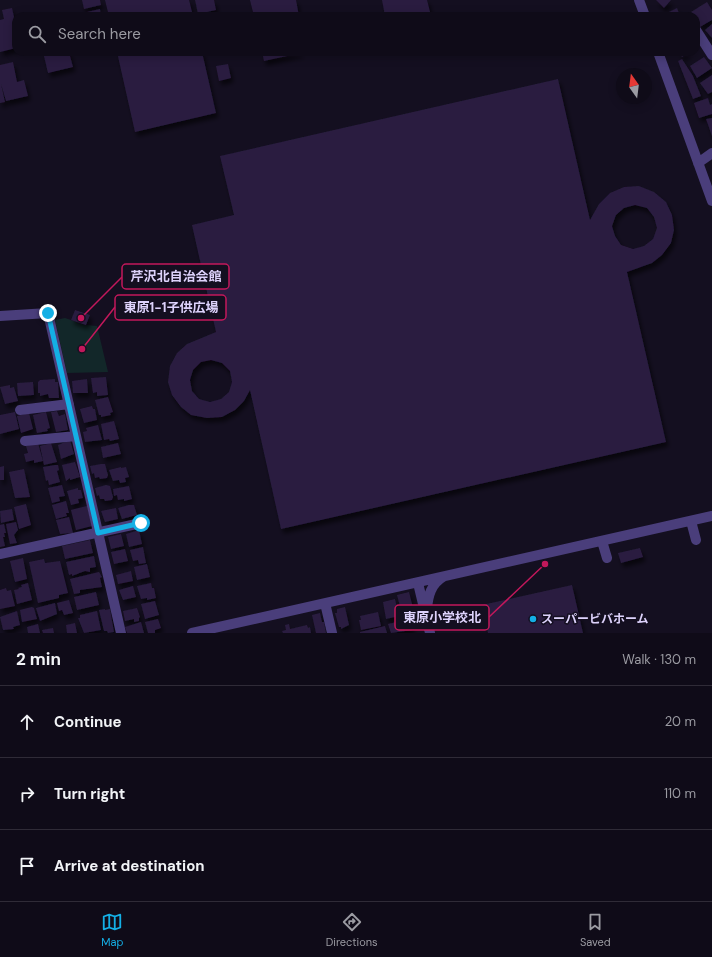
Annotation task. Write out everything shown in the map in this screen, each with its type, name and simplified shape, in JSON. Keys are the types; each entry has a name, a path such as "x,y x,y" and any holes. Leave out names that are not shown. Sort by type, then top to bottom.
{"street":[{"path":"639,0 644,12"},
{"path":"700,36 712,55"},
{"path":"659,56 712,201"},
{"path":"698,163 712,153"},
{"path":"0,316 48,313 121,633"},
{"path":"20,410 69,404"},
{"path":"25,441 76,436"},
{"path":"192,633 712,516"},
{"path":"691,521 696,540"},
{"path":"0,554 141,523"},
{"path":"602,541 607,558"},
{"path":"427,621 429,593 435,584 444,577"},
{"path":"418,583 430,633"},
{"path":"325,604 332,633"}],"green space":[{"path":"65,318 86,325 97,326 108,372 67,373 55,320"}],"building":[{"path":"82,0 100,0 101,5 84,9"},
{"path":"105,0 189,0 192,12 108,12"},
{"path":"195,0 214,0 216,10 198,12"},
{"path":"250,0 296,0 298,12 253,12"},
{"path":"382,0 427,0 430,12 384,12"},
{"path":"656,0 671,0 664,8"},
{"path":"707,2 712,10 712,20 700,27 700,12 691,12"},
{"path":"12,8 12,49 0,52 0,20 4,19 2,10"},
{"path":"677,8 678,12 669,12"},
{"path":"100,9 100,12 87,12"},
{"path":"712,24 712,38 705,30"},
{"path":"44,56 70,56 73,67 48,73"},
{"path":"118,56 203,56 216,113 135,132"},
{"path":"263,56 287,56 264,61"},
{"path":"704,57 712,68 697,78 690,66"},
{"path":"682,59 693,76 701,96 693,99 678,61"},
{"path":"13,62 17,82 24,80 28,96 6,101 1,84 5,102 0,103 0,65"},
{"path":"228,64 231,78 219,81 216,66"},
{"path":"712,75 712,92 708,94 700,83"},
{"path":"558,79 590,220 599,204 610,193 624,187 639,186 654,192 666,202 672,215 674,230 671,243 662,255 652,263 627,272 666,442 281,529 250,390 244,401 235,410 222,417 207,418 191,415 181,407 172,395 168,382 170,366 177,353 187,344 216,332 192,225 234,215 220,156","holes":["635,205 647,208 654,217 657,228 653,239 644,246 633,249 621,245 615,236 612,226 616,215 624,208","211,360 222,363 230,371 232,382 229,392 221,399 210,402 199,399 192,391 190,380 193,370 201,362"]},
{"path":"708,98 710,105 712,104 712,114 699,118 694,103"},
{"path":"712,118 712,136 706,119"},
{"path":"75,310 90,315 86,325 71,320"},
{"path":"106,377 108,395 97,396 97,392 93,393 91,378"},
{"path":"55,379 55,382 58,382 59,398 49,398 48,394 40,396 40,393 38,393 38,382 40,380"},
{"path":"87,379 88,393 73,393 72,381"},
{"path":"33,382 34,395 18,396 17,383"},
{"path":"10,385 10,388 14,387 18,401 5,404 0,387"},
{"path":"108,397 113,412 110,413 111,415 101,417 101,415 99,415 95,400"},
{"path":"92,406 93,409 95,409 97,420 84,423 80,409"},
{"path":"57,411 59,416 65,414 68,430 56,432 51,412"},
{"path":"15,412 19,429 0,434 0,415"},
{"path":"46,412 50,428 47,429 48,431 37,433 33,415"},
{"path":"29,413 33,429 21,433 17,416"},
{"path":"114,421 119,439 110,441 109,439 104,440 101,424"},
{"path":"98,425 102,440 85,442 83,432 87,431 86,428"},
{"path":"70,440 74,454 61,459 58,445"},
{"path":"38,443 43,461 34,463 34,460 26,462 24,454 28,453 26,446"},
{"path":"51,443 57,462 44,465 40,446"},
{"path":"118,443 121,454 103,458 101,447"},
{"path":"75,462 80,477 70,480 70,478 66,481 62,465"},
{"path":"105,464 108,475 107,478 95,478 94,473 92,474 90,466"},
{"path":"58,465 59,470 57,471 60,482 49,485 48,480 46,481 43,467"},
{"path":"4,466 4,480 0,480 0,467"},
{"path":"126,467 129,477 125,478 126,482 120,483 119,480 113,481 109,470"},
{"path":"24,469 30,497 15,498 9,472"},
{"path":"62,485 65,496 59,497 60,501 52,503 48,488"},
{"path":"106,485 110,486 113,497 112,500 105,501 104,499 100,499 99,495 97,496 95,488"},
{"path":"129,486 132,499 124,501 124,499 118,500 117,495 114,496 113,489"},
{"path":"78,488 78,490 81,490 83,498 78,499 79,503 71,505 67,491"},
{"path":"66,501 69,513 66,513 67,516 56,519 52,505"},
{"path":"26,504 31,525 19,529 14,507"},
{"path":"134,505 137,515 122,519 118,508"},
{"path":"87,506 92,526 76,530 71,510"},
{"path":"116,508 118,519 105,522 101,511"},
{"path":"12,509 14,520 1,523 0,511"},
{"path":"69,517 73,533 60,534 56,520"},
{"path":"16,522 18,530 14,535 17,543 10,544 6,524"},
{"path":"4,524 6,533 4,533 5,537 3,537 5,546 0,547 0,525"},
{"path":"139,530 142,544 129,547 126,534"},
{"path":"121,534 124,546 111,549 108,537"},
{"path":"90,540 93,553 65,559 62,546"},
{"path":"143,547 146,563 139,564 138,560 133,561 130,550"},
{"path":"640,548 643,557 621,563 618,553"},
{"path":"125,549 128,561 114,564 111,552"},
{"path":"94,556 96,567 90,568 90,572 85,571 72,576 72,574 69,575 66,562"},
{"path":"23,558 27,579 15,582 10,561"},
{"path":"44,559 45,563 60,561 68,593 59,595 59,598 38,603 29,562"},
{"path":"147,564 150,577 137,580 134,567"},
{"path":"131,571 133,581 118,584 116,575"},
{"path":"99,572 102,577 100,578 102,587 80,590 80,593 74,594 70,579"},
{"path":"28,583 32,600 17,604 14,590 22,587 21,585"},
{"path":"151,583 152,588 154,588 156,598 147,600 147,598 141,599 137,586"},
{"name":"スーパービバホーム","path":"572,585 583,633 488,633 482,605"},
{"path":"133,586 136,597 123,600 119,590"},
{"path":"6,588 7,591 11,590 15,606 0,609 0,590"},
{"path":"96,592 99,605 77,610 74,597"},
{"path":"409,592 413,608 407,609 408,613 402,614 397,595"},
{"path":"395,599 399,616 386,619 383,602"},
{"path":"69,600 73,613 64,615 62,610 59,611 57,603"},
{"path":"155,601 159,615 145,619 141,604"},
{"path":"55,603 57,614 40,621 36,608"},
{"path":"32,607 34,608 37,619 22,622 20,610"},
{"path":"345,607 349,625 341,629 335,613 337,613 337,609"},
{"path":"137,608 140,617 139,621 134,622 134,619 125,621 123,611"},
{"path":"110,609 114,632 108,633 107,631 104,631 99,610"},
{"path":"17,611 20,625 13,627 14,629 3,630 0,617"},
{"path":"97,611 101,630 84,633 78,618 80,618 80,615"},
{"path":"378,612 381,626 361,630 359,620 361,620 360,616"},
{"path":"320,613 322,622 324,622 326,633 316,633 312,615"},
{"path":"158,619 161,628 155,630 155,633 148,633 145,622"},
{"path":"410,619 413,630 391,633 388,624"},
{"path":"141,622 144,633 127,633 125,627"},
{"path":"75,623 77,633 67,633 66,625"},
{"path":"38,624 40,633 28,633 27,627"},
{"path":"289,624 290,629 307,625 308,628 310,627 311,633 283,633 282,631 286,630 285,625"},
{"path":"385,626 387,633 360,633 360,632"},
{"path":"53,628 54,633 43,633 42,630"}],"place":[{"name":"芹沢北自治会館","path":"81,318"},
{"name":"東原1-1子供広場","path":"82,349"},
{"name":"東原小学校北","path":"545,564"},
{"name":"スーパービバホーム","path":"533,619"}],"route":[{"path":"48,313 98,533 141,523"}]}
